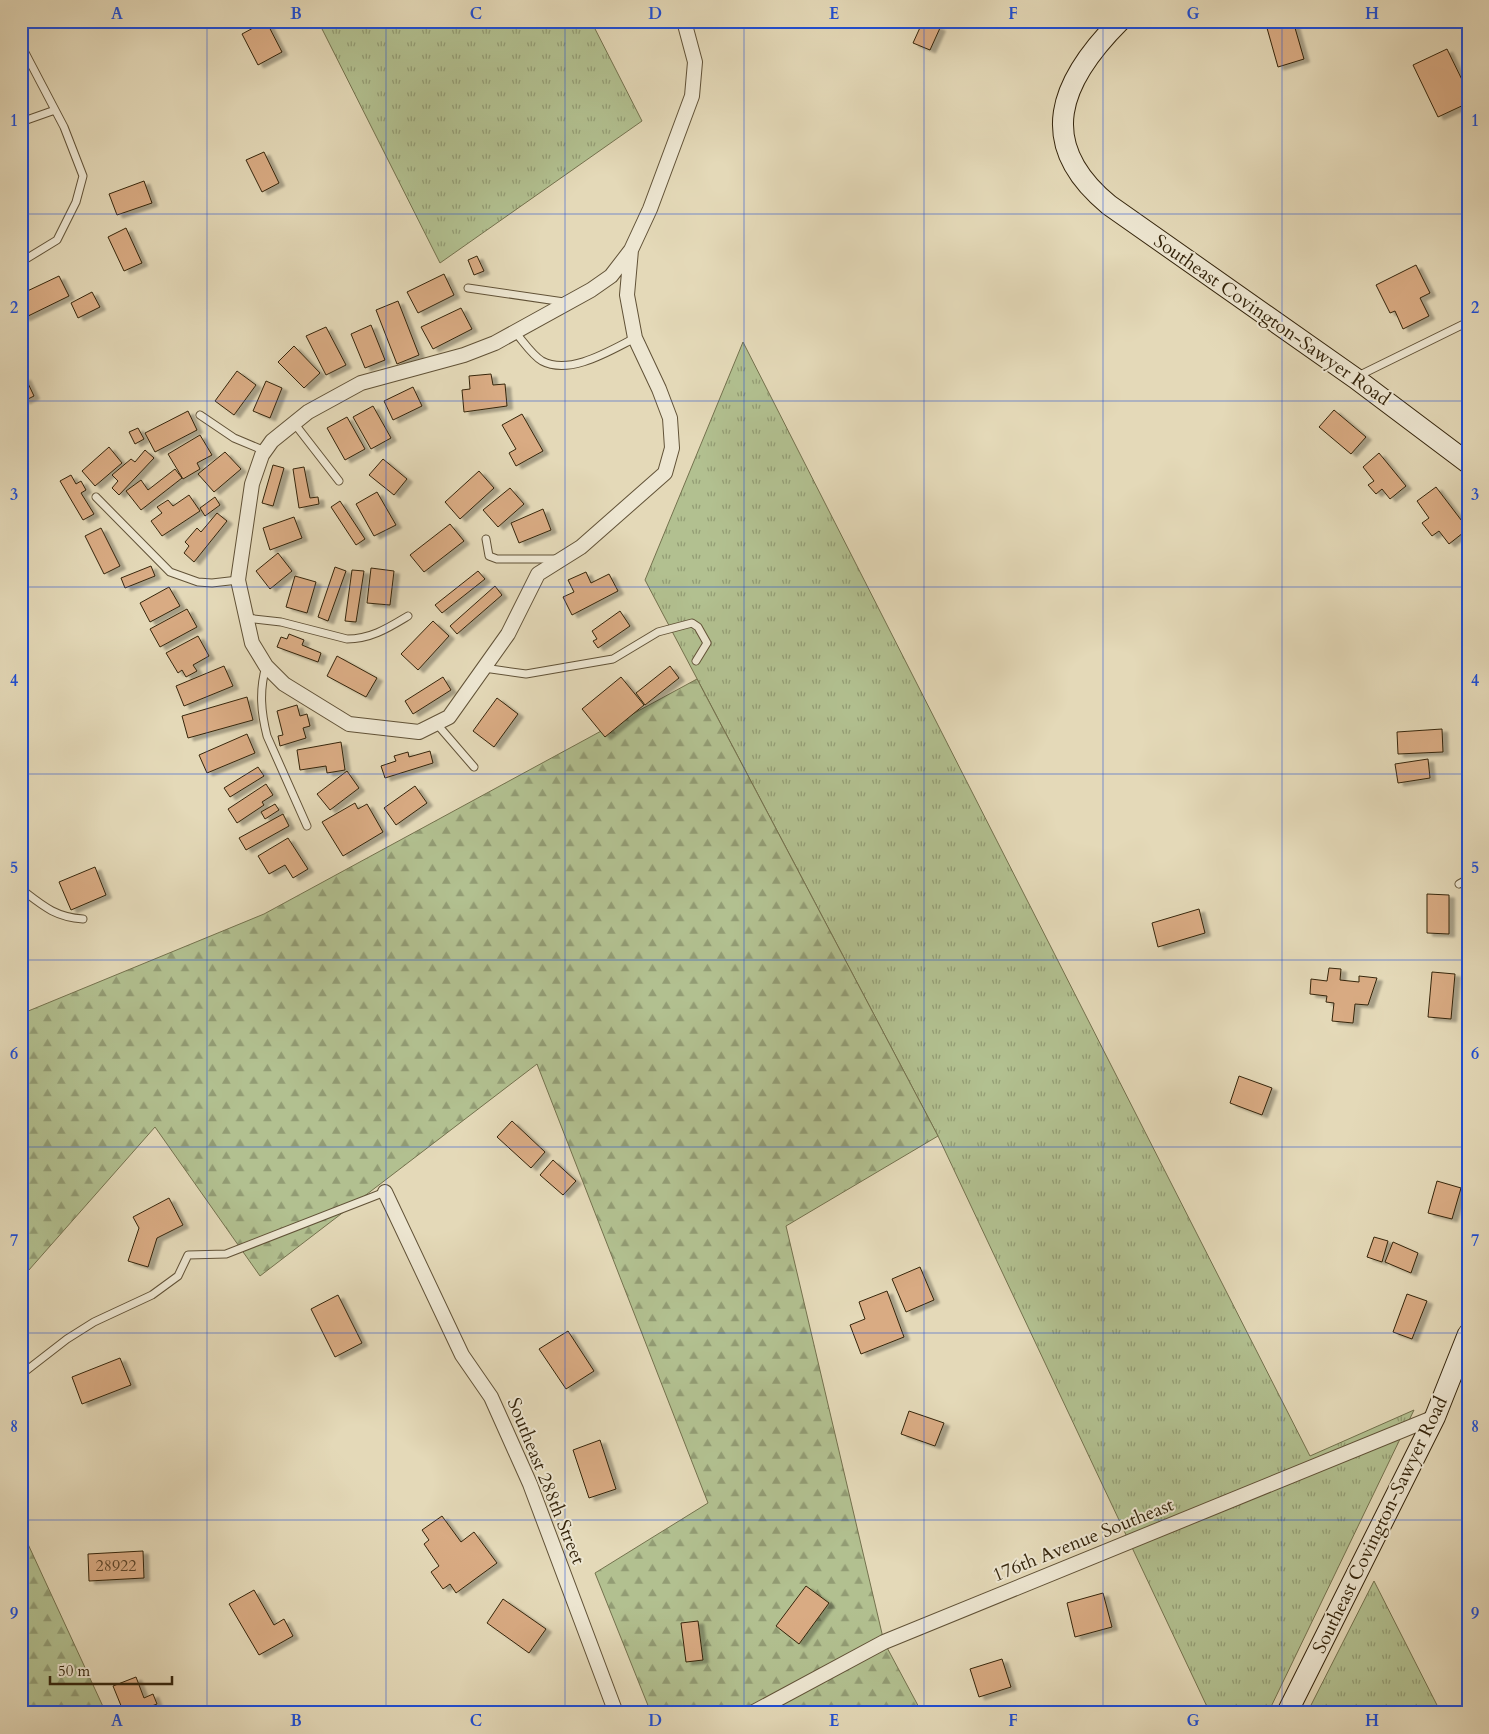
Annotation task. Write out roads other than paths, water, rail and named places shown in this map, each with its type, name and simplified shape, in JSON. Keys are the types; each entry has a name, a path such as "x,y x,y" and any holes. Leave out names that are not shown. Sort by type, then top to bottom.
{"street":[{"path":"631,250 627,295 635,338 670,418 672,448 666,473 581,547 538,574 508,634 449,717 419,732 349,724 284,684 266,666 252,643 238,580 252,484 265,451 272,441 308,412 361,383 464,355 495,343 568,303 611,276 631,250 650,209 692,96 695,62 684,21"},
{"name":"Southeast Covington-Sawyer Road","path":"1120,21 1090,54 1081,67 1066,102 1062,119 1064,138 1070,159 1079,175 1094,193 1355,378 1468,463"},
{"name":"Southeast 288th Street","path":"385,1192 462,1355 491,1397 527,1477 616,1713"},
{"name":"Southeast Covington-Sawyer Road","path":"1287,1713 1436,1417 1466,1343"},
{"name":"176th Avenue Southeast","path":"752,1713 884,1642 1436,1417"}],"lane":[{"path":"21,45 55,110 83,176 76,202 57,240 21,262"},
{"path":"21,122 55,110"},
{"path":"468,288 568,303"},
{"path":"1355,378 1468,322"},
{"path":"515,332 542,360 556,366 579,363 635,338"},
{"path":"200,415 234,438 265,451"},
{"path":"294,423 338,482"},
{"path":"96,497 170,572 198,582 238,580"},
{"path":"486,539 490,556 497,559 561,560"},
{"path":"245,618 281,622 347,639 375,635 408,616"},
{"path":"484,668 526,674 613,659 658,632 692,623 705,636 707,644 696,661"},
{"path":"266,666 260,696 267,736 307,826"},
{"path":"436,723 474,767"},
{"path":"1458,884 1468,879"},
{"path":"21,889 50,911 64,918 83,919"},
{"path":"27,1370 67,1339 94,1322 152,1296 178,1276 188,1255 226,1254 385,1192"}]}
